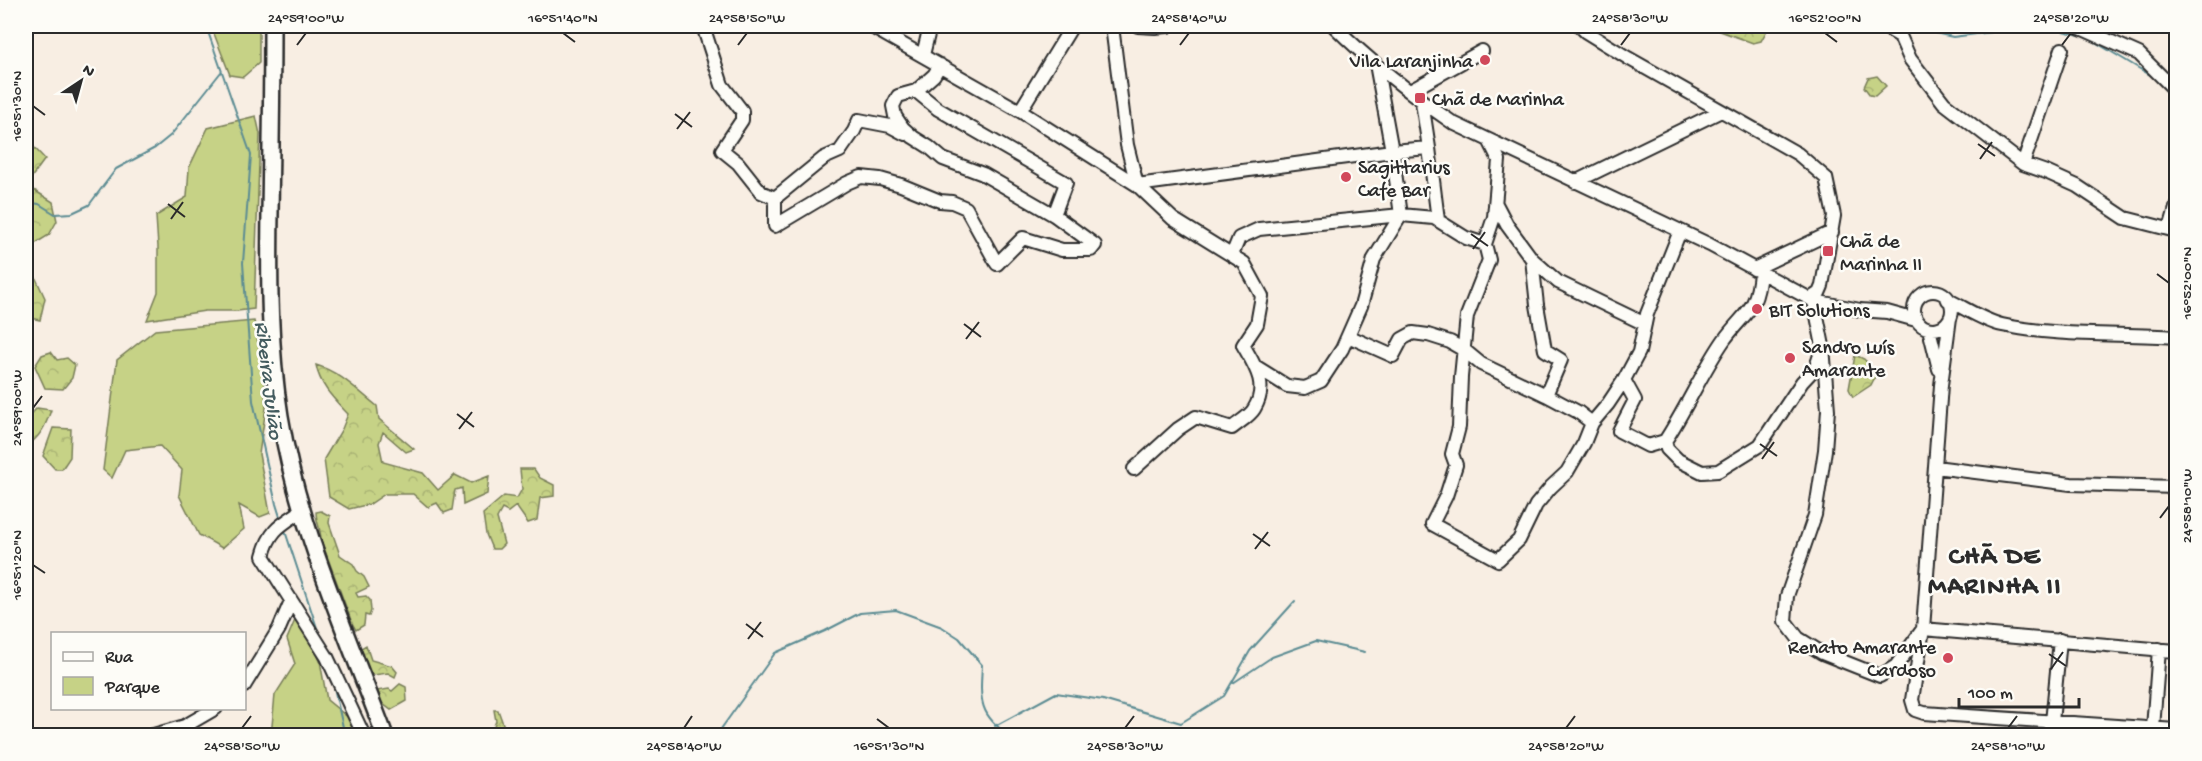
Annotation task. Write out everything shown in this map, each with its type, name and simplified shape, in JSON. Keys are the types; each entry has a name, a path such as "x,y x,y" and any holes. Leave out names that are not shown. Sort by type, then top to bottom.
{"main road":[{"path":"272,26 269,286 280,416 296,490 321,565 385,735"}],"street":[{"path":"703,26 722,85 742,111 742,120 722,150 738,163 761,192 775,198"},
{"path":"870,26 1020,111 1137,185 1173,219 1244,262 1262,296 1257,324 1243,345 1262,384 1254,410 1232,428 1196,417 1178,429 1134,469"},
{"path":"923,55 930,26"},
{"path":"1020,111 1072,26"},
{"path":"1112,26 1127,145 1137,185"},
{"path":"1138,26 1168,26"},
{"path":"1334,26 1358,50 1422,102 1453,123 1680,231 1812,300 1860,310 1887,312 1916,320 1929,329 1942,327 1950,318"},
{"path":"1580,26 1628,58 1798,154 1826,178 1834,216 1822,286 1812,300"},
{"path":"1883,26 1900,36 1910,59 1944,103 2023,164 2077,186 2125,218 2173,230 2176,208"},
{"path":"2076,26 2139,54 2176,91"},
{"path":"2023,164 2062,49"},
{"path":"1410,91 1482,51"},
{"path":"1255,366 1287,386 1305,388 1321,381 1348,336 1361,306 1374,259 1401,215 1376,64"},
{"path":"913,137 895,116 893,106 898,96 916,91 934,75 940,65"},
{"path":"916,91 938,109 1066,183 1054,215"},
{"path":"1422,102 1438,220"},
{"path":"1575,183 1721,111"},
{"path":"859,120 890,126 913,137 943,159 983,174 1054,215 1095,245 1091,250 1062,250 1023,238 997,264 966,208 880,179 861,177 847,183 775,226 775,198 824,158 840,151 859,120"},
{"path":"1489,140 1499,160 1494,217 1485,244 1489,260 1467,316 1459,427 1452,454 1456,465 1446,496 1432,524 1498,560 1519,540 1536,505 1567,472 1584,443 1592,423 1624,380 1639,352 1645,324 1680,231"},
{"path":"1107,166 1121,163 1125,157 1127,145"},
{"path":"1137,185 1429,148"},
{"path":"1496,204 1507,225 1532,259 1558,282 1645,324"},
{"path":"1232,255 1239,238 1259,229 1401,215 1434,218 1466,238 1485,244"},
{"path":"1757,270 1832,232"},
{"path":"1532,259 1545,350 1561,360 1546,395"},
{"path":"1624,380 1635,400 1619,431 1648,446 1665,441 1724,339 1747,315 1759,293 1757,270"},
{"path":"1822,286 1828,304"},
{"path":"1916,320 1914,306 1922,294 1936,292 2000,324 2052,332 2127,333 2176,337"},
{"path":"1812,300 1823,346 1828,410 1825,450 1815,514 1787,596 1785,621 1798,638 1822,653 1880,676 1896,666 1923,629"},
{"path":"1948,300 1951,306 1941,385 1923,629 1912,700 1915,710 1924,713 2176,730"},
{"path":"1929,329 1938,361 1941,385"},
{"path":"1348,336 1393,356 1402,339 1413,333 1450,342 1481,364 1578,412 1592,423"},
{"path":"1665,441 1667,449 1678,460 1702,472 1718,471 1750,452 1760,445 1802,382 1816,366 1823,346"},
{"path":"1935,467 2071,484 2176,487"},
{"path":"303,510 282,524 268,539 263,556 327,657 364,735"},
{"path":"246,683 279,629 291,601"},
{"path":"1923,629 2176,651"},
{"path":"2052,722 2060,640"},
{"path":"2152,728 2159,649"},
{"path":"150,735 185,726 213,710"}],"green space":[{"path":"214,26 259,26 259,63 243,77 230,75 213,31"},
{"path":"1722,26 1764,26 1767,30 1761,41 1753,43 1720,31"},
{"path":"1877,76 1886,86 1875,96 1870,95 1864,87 1868,78"},
{"path":"256,116 260,134 254,309 205,311 147,320 158,292 156,216 187,197 189,168 208,128"},
{"path":"30,143 45,159 31,178 26,176 26,146"},
{"path":"26,185 53,202 57,221 49,235 31,246 26,256"},
{"path":"26,257 45,298 40,320 26,317"},
{"path":"254,321 264,373 266,408 259,454 270,513 260,517 239,505 244,529 222,548 199,535 179,495 182,470 160,446 125,450 112,478 103,470 117,360 155,330"},
{"path":"51,352 57,360 67,358 75,365 72,378 63,389 45,388 35,366 42,355"},
{"path":"1855,355 1864,359 1877,373 1871,385 1853,397 1849,389"},
{"path":"316,365 341,377 377,406 379,419 414,449 406,452 383,432 379,443 383,462 423,473 438,490 455,475 471,483 489,476 487,494 463,505 462,488 455,490 452,510 444,513 437,503 428,507 413,494 385,494 370,504 349,509 329,497 324,459 348,414 324,386"},
{"path":"37,408 51,410 42,431 26,446 26,419"},
{"path":"53,428 71,429 70,457 62,469 55,469 43,456"},
{"path":"520,469 534,469 540,478 554,485 554,496 540,498 537,520 528,523 516,506 508,512 502,509 497,518 504,544 499,549 492,549 486,534 483,514 504,496 517,498 522,489"},
{"path":"321,511 330,516 329,523 340,555 353,564 369,587 356,593 358,597 366,596 370,600 371,611 369,616 365,615 364,625 356,630 321,540 316,512"},
{"path":"295,620 305,626 320,661 327,700 356,724 357,735 271,736 275,695 295,664 287,639"},
{"path":"366,645 371,660 392,666 397,672 395,677 388,673 373,675 368,671 361,648"},
{"path":"400,684 406,687 407,701 391,710 379,701 376,691 389,689 392,691"},
{"path":"494,710 498,710 507,735 490,735 496,721"}],"waterway":[{"name":"Ribeira Julião","path":"206,26 251,155 243,263 253,401 281,520"},
{"path":"1903,26 1953,37 2039,26 2085,36 2155,78"},
{"path":"26,202 39,204 55,214 72,213 89,205 116,169 155,148 171,135 221,72"},
{"name":"Ribeira Julião","path":"284,528 319,634"},
{"path":"995,726 1056,693 1103,700 1181,723 1224,696 1250,651 1295,601"},
{"path":"716,736 775,653 860,613 896,610 942,627 959,638 982,665 982,697 987,713 992,721 1010,736"},
{"path":"1233,683 1272,657 1316,641 1365,652"},
{"name":"Ribeira Julião","path":"333,683 345,736"}],"place":[{"name":"Vila Laranjinha","path":"1485,60"},
{"name":"Chã de Marinha","path":"1420,98"},
{"name":"Sagittarius Cafe Bar","path":"1346,177"},
{"name":"Chã de Marinha II","path":"1828,251"},
{"name":"BIT Solutions","path":"1757,309"},
{"name":"Sandro Luís Amarante","path":"1790,358"},
{"name":"Renato Amarante Cardoso","path":"1948,658"}],"district":[{"name":"CHÃ DE MARINHA II","path":"1995,569"}]}
